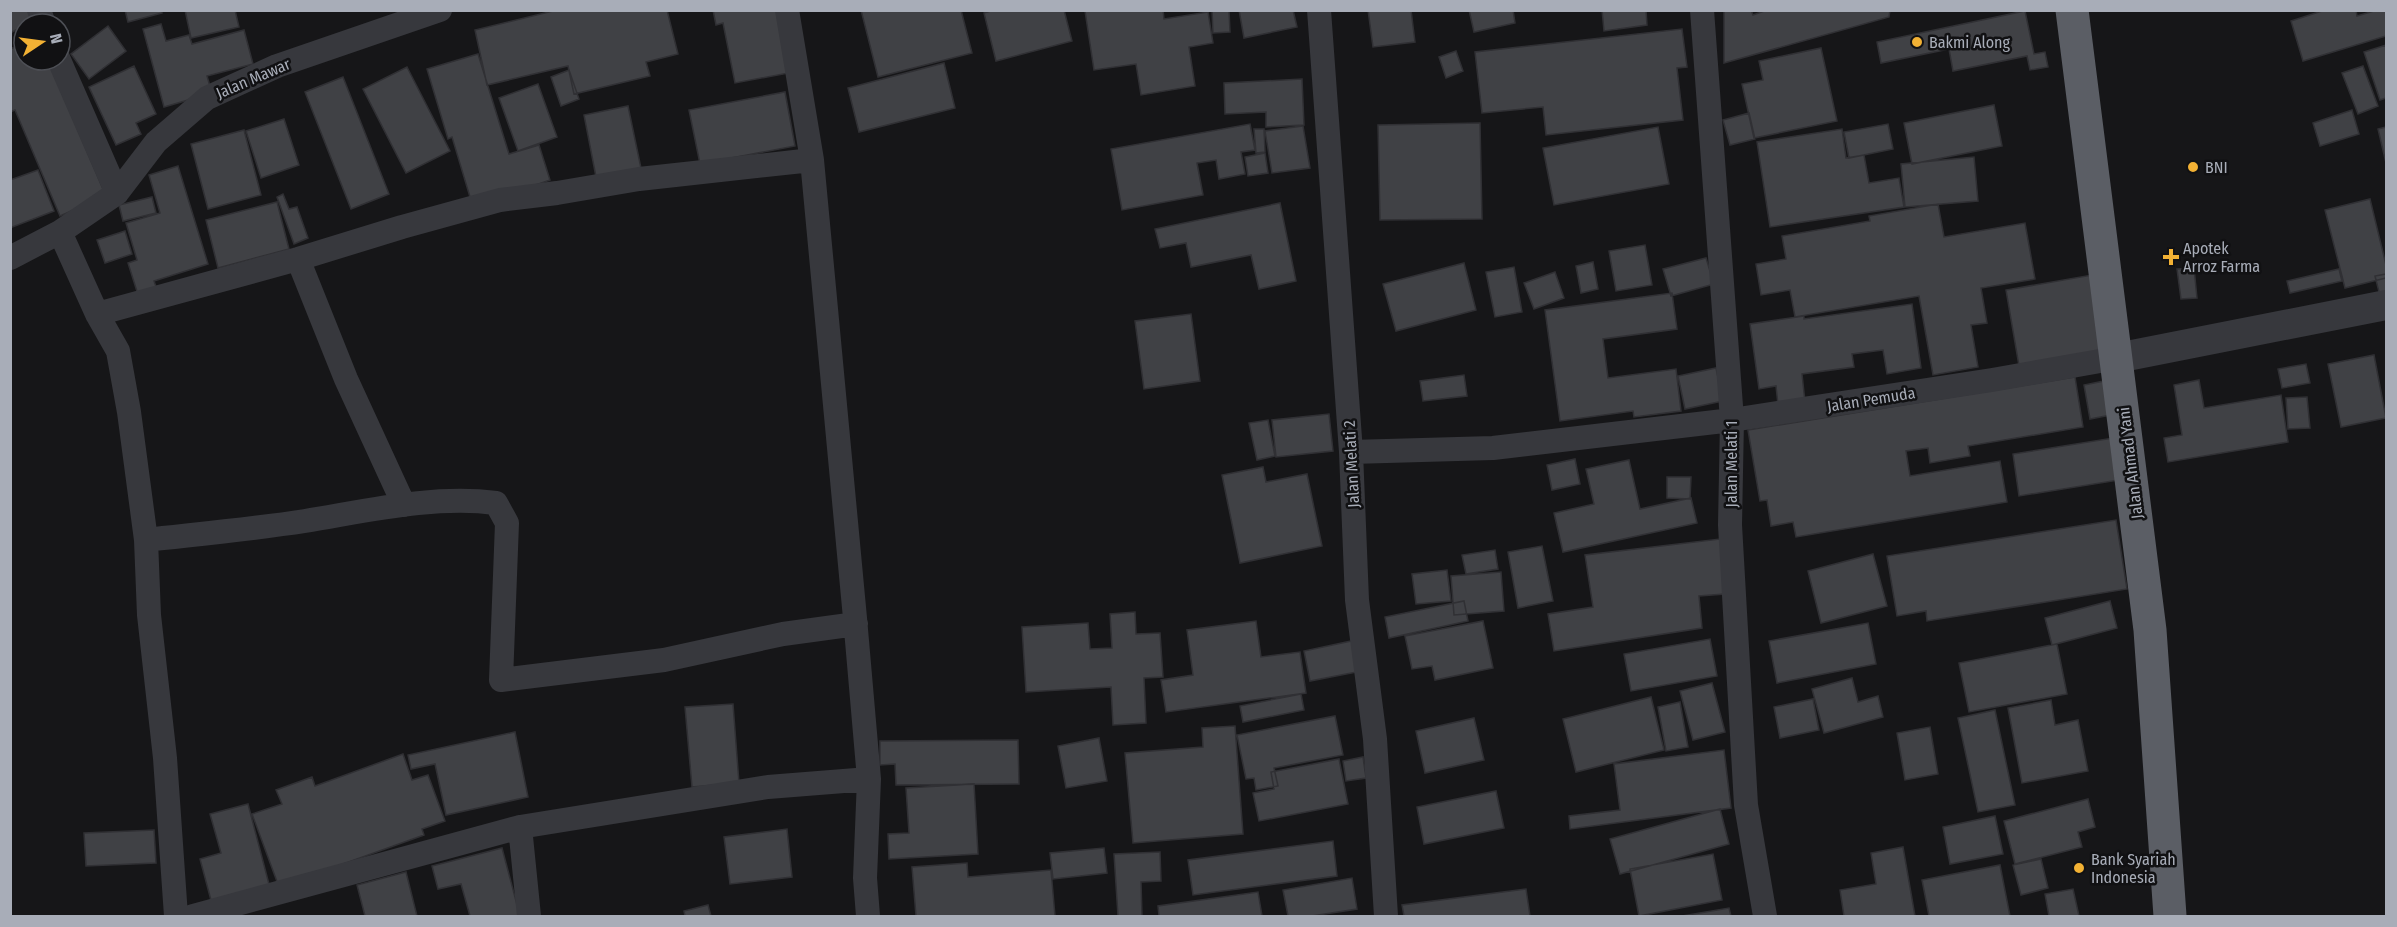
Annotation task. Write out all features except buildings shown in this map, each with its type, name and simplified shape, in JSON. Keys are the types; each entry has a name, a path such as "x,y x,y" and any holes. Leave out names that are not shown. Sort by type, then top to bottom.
{"highway":[{"name":"Jalan Ahmad Yani","path":"2072,10 2150,630 2170,916"}],"street":[{"name":"Jalan Mawar","path":"10,258 60,232 117,193 156,142 207,98 277,66 440,10"},
{"path":"788,10 812,160 856,624 869,778 865,878 868,916"},
{"name":"Jalan Melati 2","path":"1318,10 1351,452 1357,600 1375,739 1386,916"},
{"name":"Jalan Melati 1","path":"1702,10 1732,420 1730,525 1746,805 1765,916"},
{"path":"64,72 117,193"},
{"path":"97,314 298,260 402,227 500,200 639,179 812,160"},
{"path":"60,232 97,314 118,351 129,412 146,540 149,615 165,758 176,916"},
{"path":"298,260 346,379 404,506"},
{"name":"Jalan Pemuda","path":"1351,452 1493,448 1732,420 1992,380 2386,305"},
{"path":"146,540 269,527 404,506 476,500 496,502 507,523 501,680 664,660 783,634 856,624"},
{"path":"193,916 520,827 768,786 869,778"},
{"path":"520,827 529,916"}],"place":[{"name":"Bakmi Along","path":"1917,42"},
{"name":"BNI","path":"2193,167"},
{"name":"Apotek Arroz Farma","path":"2171,257"},
{"name":"Bank Syariah Indonesia","path":"2079,868"}]}
